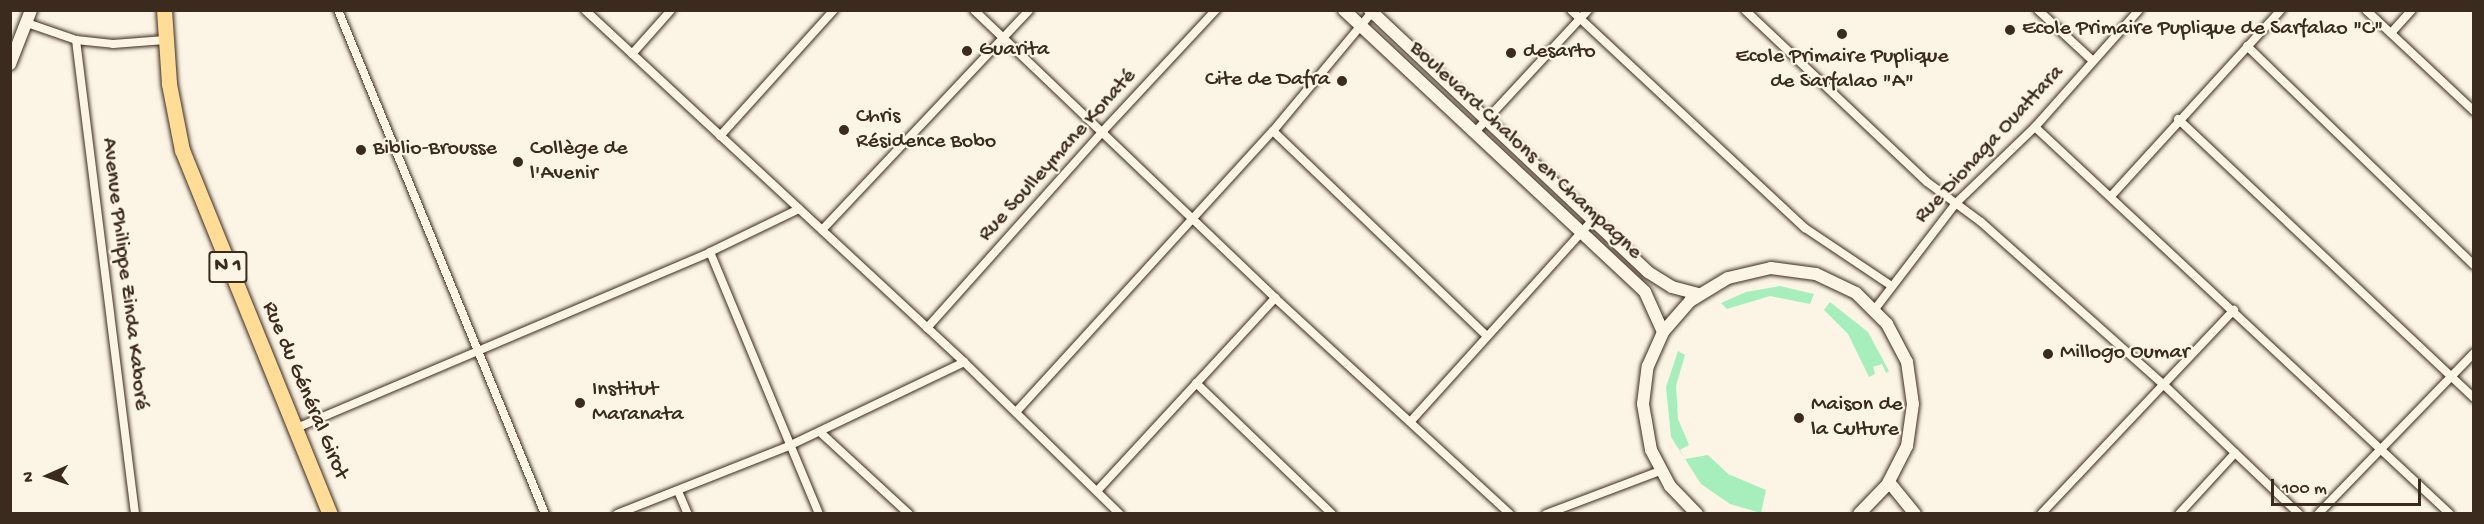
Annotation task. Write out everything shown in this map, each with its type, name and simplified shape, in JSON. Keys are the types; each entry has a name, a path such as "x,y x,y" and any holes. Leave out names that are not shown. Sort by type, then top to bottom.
{"highway":[{"name":"Rue du Général Girot","path":"164,10 165,40 174,116 182,150 330,513"}],"main road":[{"path":"10,64 31,10"},
{"name":"Boulevard Chalons en Champagne","path":"1344,10 1476,131 1645,292 1663,332"},
{"name":"Boulevard Chalons en Champagne","path":"1371,11 1486,122 1659,280 1699,294"},
{"path":"1697,513 1660,471 1648,441 1643,404 1648,366 1663,332 1699,294 1749,271 1794,269 1837,282 1875,309 1903,352 1913,393 1910,436 1889,483 1861,513"},
{"path":"1889,483 1915,513"}],"street":[{"path":"338,10 545,513"},
{"path":"585,10 964,362 1120,513"},
{"path":"632,54 671,10"},
{"path":"720,136 834,10"},
{"path":"974,10 1193,217 1275,298 1510,513"},
{"path":"822,230 1029,10"},
{"name":"Rue Soulleymane Konaté","path":"927,328 1103,131 1216,10"},
{"path":"1571,10 1805,228 1890,285"},
{"path":"1476,131 1588,10"},
{"path":"1745,10 1927,182 1956,203 2163,384 2299,513"},
{"path":"2038,10 2092,60"},
{"name":"Rue Dionaga Ouattara","path":"1875,309 1890,285 1956,203 2035,127 2092,60 2139,10"},
{"path":"2112,195 2178,119 2281,10"},
{"path":"2366,10 2474,111"},
{"path":"2391,33 2412,10"},
{"path":"1016,412 1273,131 1371,11"},
{"path":"27,23 76,40 113,44 165,40"},
{"name":"Avenue Philippe Zinda Kaboré","path":"76,40 135,513"},
{"path":"2247,46 2474,265"},
{"path":"2178,119 2474,398"},
{"path":"2035,127 2112,195 2450,513"},
{"path":"1273,131 1487,336"},
{"path":"294,429 710,252 800,209"},
{"path":"1411,421 1592,221"},
{"path":"710,252 819,513"},
{"path":"1098,491 1275,298"},
{"path":"2041,513 2234,310"},
{"path":"2318,513 2383,450 2474,353"},
{"path":"617,513 791,445 964,362"},
{"path":"1196,383 1332,513"},
{"path":"820,432 909,513"},
{"path":"2179,513 2235,453"},
{"path":"1546,513 1660,471"},
{"path":"678,491 688,513"}],"green space":[{"path":"1780,286 1814,294 1810,304 1770,296 1727,309 1721,303 1746,292"},
{"path":"1830,302 1868,332 1889,371 1886,373 1882,364 1873,367 1875,374 1869,377 1848,334 1824,310"},
{"path":"1678,351 1685,355 1676,386 1678,419 1689,445 1680,450 1685,458 1671,437 1666,387"},
{"path":"1708,455 1728,474 1766,490 1761,513 1730,504 1701,484 1685,459"}],"place":[{"name":"Ecole Primaire Puplique de Sarfalao \"C\"","path":"2010,30"},
{"name":"Ecole Primaire Puplique de Sarfalao \"A\"","path":"1842,34"},
{"name":"Guarita","path":"967,51"},
{"name":"desarto","path":"1511,53"},
{"name":"Cite de Dafra","path":"1342,81"},
{"name":"Chris Résidence Bobo","path":"844,130"},
{"name":"Biblio-Brousse","path":"361,150"},
{"name":"Collège de l'Avenir","path":"518,162"},
{"name":"Millogo Oumar","path":"2048,354"},
{"name":"Institut Maranata","path":"580,403"},
{"name":"Maison de la Culture","path":"1799,418"}]}
